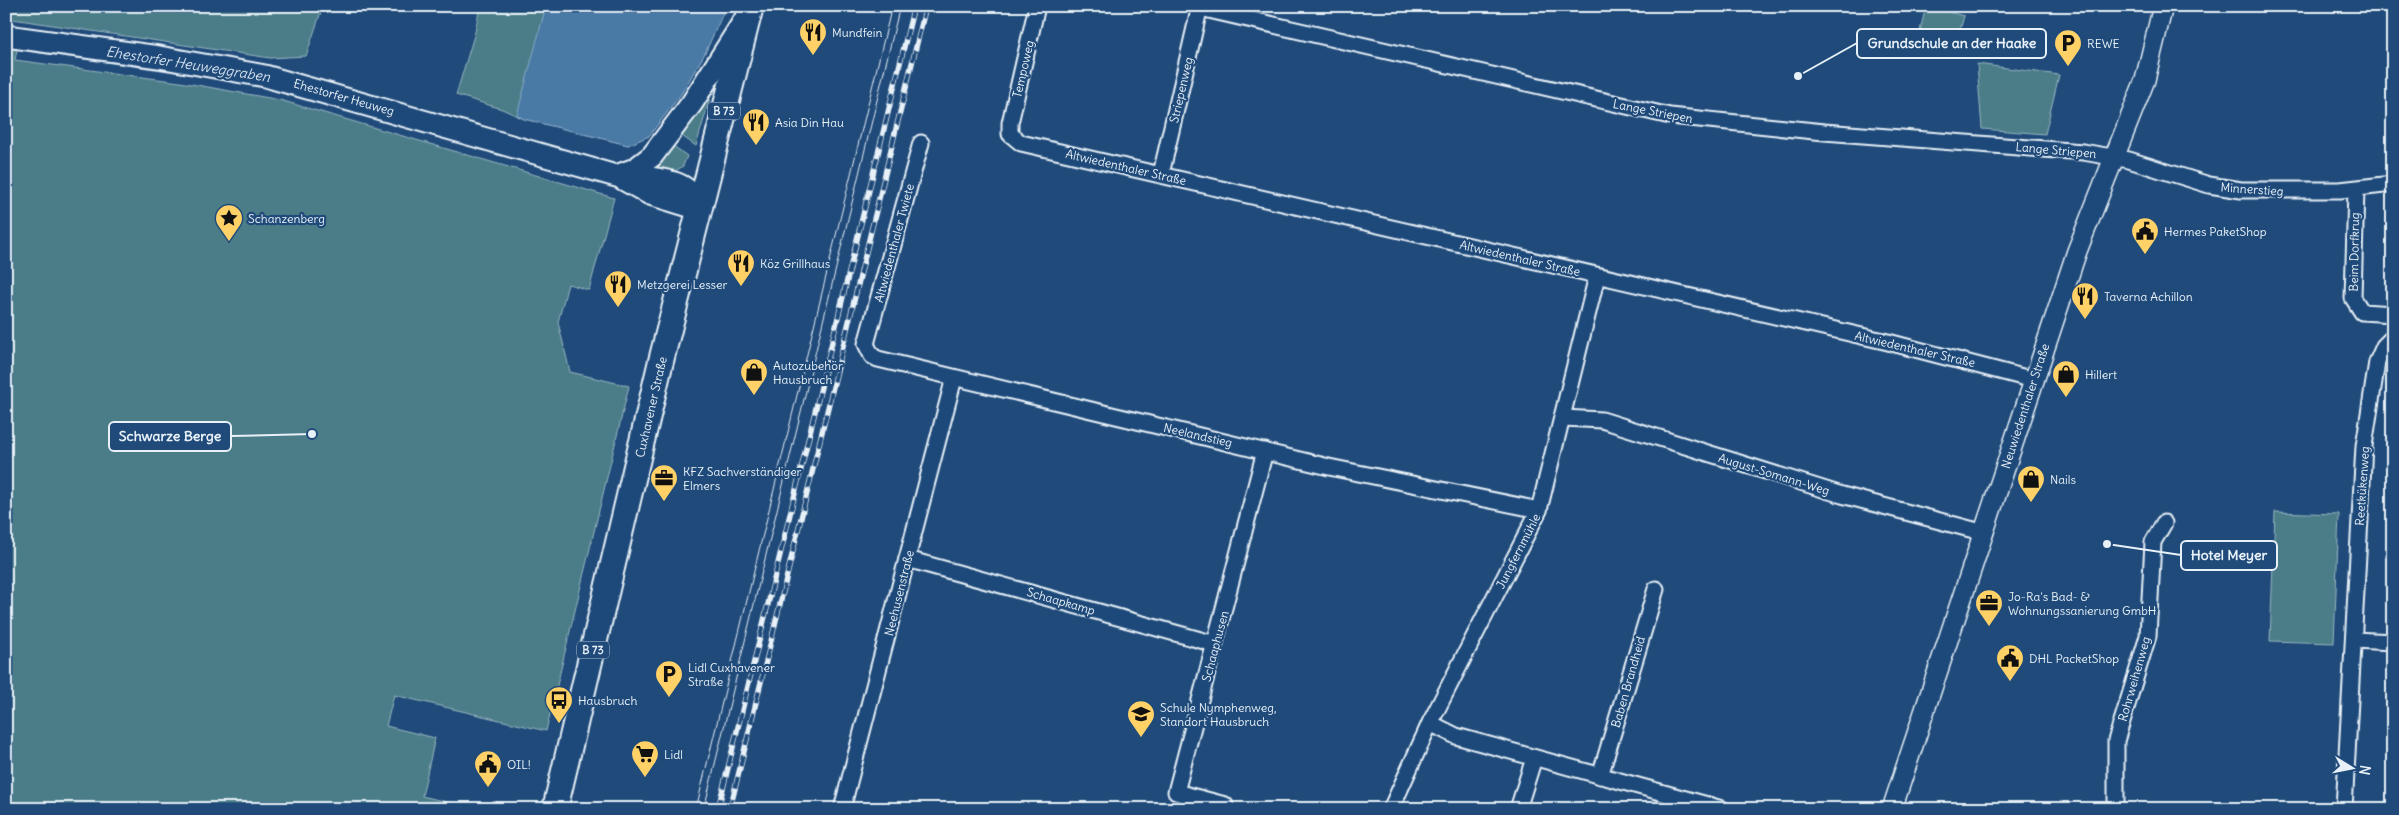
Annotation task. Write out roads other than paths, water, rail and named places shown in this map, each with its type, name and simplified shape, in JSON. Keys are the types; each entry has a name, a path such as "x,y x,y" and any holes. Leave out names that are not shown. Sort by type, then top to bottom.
{"main road":[{"path":"616,176 635,169 652,156 692,103 750,9"},
{"name":"Cuxhavener Straße","path":"555,809 699,209 750,9"},
{"name":"Ehestorfer Heuweg","path":"6,36 159,57 265,76 616,176 654,179 682,187 688,192 699,209"}],"street":[{"name":"Tempoweg","path":"1010,133 1010,123 1038,6"},
{"name":"Neuwiedenthaler Straße","path":"1892,809 2077,251 2144,80 2163,6"},
{"name":"Lange Striepen","path":"1200,7 1670,116 1824,132 2052,149 2115,157"},
{"name":"Striepenweg","path":"1161,174 1200,7"},
{"name":"Altwiedenthaler Straße","path":"1010,133 1015,140 1025,144 1888,342 2034,380"},
{"name":"Altwiedenthaler Twiete","path":"866,344 921,143"},
{"name":"Minnerstieg","path":"2115,157 2219,187 2278,191 2356,189 2393,184"},
{"name":"Beim Dorfkrug","path":"2356,189 2353,298 2362,312 2393,314"},
{"name":"Jungfernmühle","path":"1391,809 1430,723 1539,510 1597,276"},
{"name":"Reetkükenweg","path":"2344,809 2364,446 2377,362 2384,346 2393,338"},
{"name":"Neelandstieg","path":"866,344 872,356 878,359 954,378 1329,467 1539,510"},
{"name":"Neehusenstraße","path":"842,809 954,378"},
{"name":"August-Somann-Weg","path":"1563,418 1602,420 1814,486 1985,532"},
{"name":"Schaaphusen","path":"1225,805 1176,792 1265,451"},
{"name":"Rohrweihenweg","path":"2116,809 2116,741 2148,636 2153,542 2164,522"},
{"name":"Schaapkamp","path":"907,559 1215,644"},
{"name":"Baben Brandheid","path":"1600,776 1656,588"},
{"path":"2354,640 2393,642"},
{"path":"1430,723 1456,736 1722,809"},
{"path":"1518,809 1534,758"}],"water":[{"path":"546,6 714,6 725,9 705,53 681,94 649,136 628,145 524,119 517,115"}],"waterway":[{"name":"Ehestorfer Heuweggraben","path":"6,47 15,48"},
{"name":"Ehestorfer Heuweggraben","path":"30,50 179,71"},
{"name":"Ehestorfer Heuweggraben","path":"492,152 501,154"}],"tram line":[{"path":"696,809 892,6"},
{"path":"704,809 900,6"}],"railway":[{"path":"718,809 914,6"},
{"path":"730,809 926,6"}],"place":[{"name":"Mundfein","path":"813,56"},
{"name":"REWE","path":"2068,67"},
{"name":"Grundschule an der Haake","path":"1798,76"},
{"name":"Asia Din Hau","path":"756,146"},
{"name":"Schanzenberg","path":"229,242"},
{"name":"Hermes PaketShop","path":"2145,255"},
{"name":"Köz Grillhaus","path":"741,287"},
{"name":"Metzgerei Lesser","path":"618,308"},
{"name":"Taverna Achillon","path":"2085,320"},
{"name":"Autozubehör Hausbruch","path":"754,396"},
{"name":"Hillert","path":"2066,398"},
{"name":"Schwarze Berge","path":"312,434"},
{"name":"KFZ Sachverständiger Elmers","path":"664,502"},
{"name":"Nails","path":"2031,503"},
{"name":"Hotel Meyer","path":"2107,544"},
{"name":"Jo-Ra's Bad- & Wohnungssanierung GmbH","path":"1989,627"},
{"name":"DHL PacketShop","path":"2010,682"},
{"name":"Lidl Cuxhavener Straße","path":"669,698"},
{"name":"Hausbruch","path":"559,724"},
{"name":"Schule Nymphenweg, Standort Hausbruch","path":"1141,738"},
{"name":"Lidl","path":"645,778"},
{"name":"OIL!","path":"488,788"}]}
